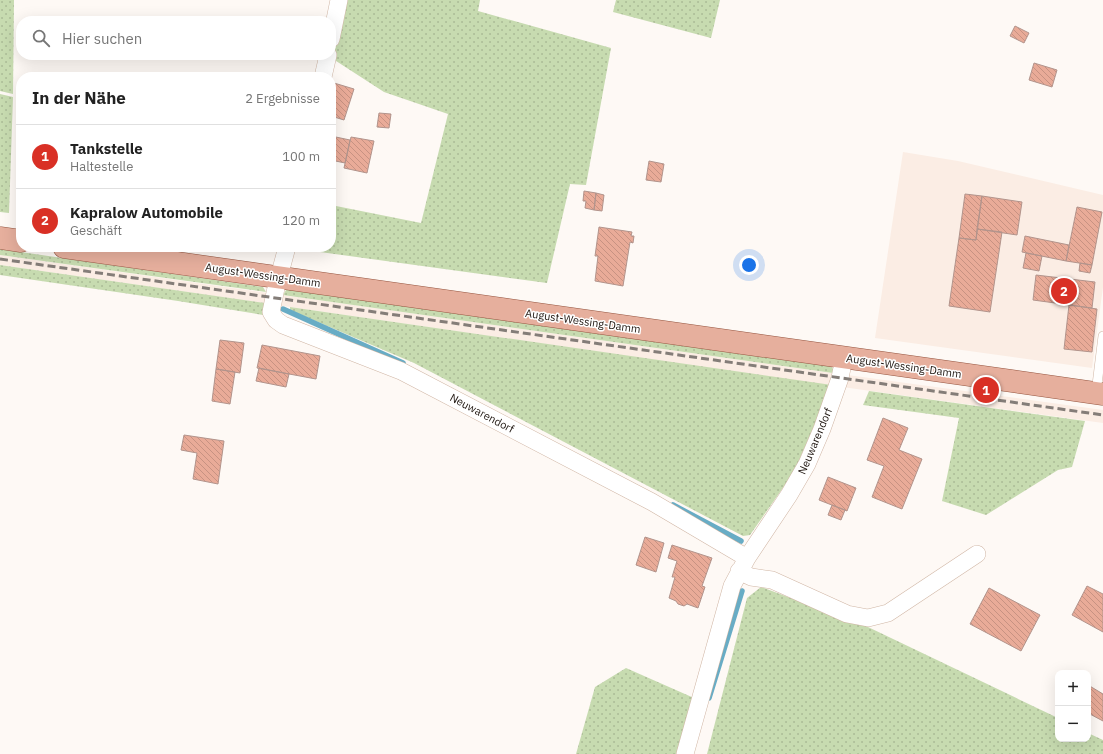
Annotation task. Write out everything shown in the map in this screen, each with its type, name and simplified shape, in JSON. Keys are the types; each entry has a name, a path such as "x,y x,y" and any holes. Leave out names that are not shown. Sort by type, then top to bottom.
{"main road":[{"path":"0,238 16,240"},
{"name":"August-Wessing-Damm","path":"100,252 1099,394"}],"street":[{"path":"336,16 339,0"},
{"path":"324,72 327,60"},
{"name":"Neuwarendorf","path":"285,252 271,312 276,320 283,325 401,371 652,502 743,564"},
{"name":"Neuwarendorf","path":"685,754 732,586 743,564 789,495 807,464 822,429 840,378 844,358"},
{"path":"743,564 751,577 772,580 847,614 868,618 888,613 977,554"}],"lane":[{"path":"1099,394 1103,336"}],"shaded area":[{"path":"903,152 958,161 1103,195 1103,287 1092,368 875,338"},
{"path":"0,255 1103,410 1103,423 842,387 0,265"}],"green space":[{"path":"0,0 14,0 13,94 0,91"},
{"path":"345,0 480,0 478,11 611,48 586,185 570,184 547,283 320,252 336,252 336,206 421,223 448,114 384,92 335,60 336,60 336,44"},
{"path":"616,0 720,0 711,38 613,12"},
{"path":"0,94 13,97 9,213 0,212"},
{"path":"0,249 263,287 266,292 0,255"},
{"path":"0,265 265,303 263,315 0,275"},
{"path":"290,289 831,366 833,373 283,295 286,290"},
{"path":"290,307 832,385 794,472 750,535 743,536 414,363 290,310"},
{"path":"869,391 1085,421 1072,467 1058,470 986,515 942,501 959,418 863,405"},
{"path":"761,587 868,627 1055,717 1055,742 1091,742 1091,734 1103,740 1103,754 707,754 747,598"},
{"path":"626,668 694,698 678,754 576,754 595,687"}],"building":[{"path":"1015,26 1029,33 1024,43 1010,36"},
{"path":"1034,63 1057,70 1052,87 1029,80"},
{"path":"336,84 354,89 344,120 336,118"},
{"path":"379,113 391,114 389,128 377,127"},
{"path":"336,137 350,140 345,163 336,161"},
{"path":"351,137 374,141 367,173 344,168"},
{"path":"649,161 664,164 661,182 646,180"},
{"path":"584,191 596,193 594,210 585,208 586,201 583,201"},
{"path":"596,193 604,195 602,211 594,210"},
{"path":"965,194 982,196 976,240 959,238"},
{"path":"982,196 1022,202 1017,235 977,229"},
{"path":"1077,207 1102,212 1092,265 1066,261"},
{"path":"599,227 632,232 631,236 634,236 633,243 630,242 623,286 595,281 598,256 595,256"},
{"path":"977,229 1002,232 990,312 949,306 959,238 976,240"},
{"path":"1025,236 1069,245 1066,261 1022,252"},
{"path":"1026,253 1042,256 1039,271 1023,268"},
{"path":"1080,263 1092,265 1090,273 1079,271"},
{"path":"1036,275 1095,282 1092,308 1033,300"},
{"path":"1069,305 1097,309 1092,352 1064,349"},
{"path":"220,340 244,343 240,373 216,369"},
{"path":"262,345 320,356 316,379 257,368"},
{"path":"259,368 289,374 286,387 256,381"},
{"path":"216,369 235,372 230,404 212,401"},
{"path":"883,418 908,428 899,450 922,459 902,509 872,497 884,466 867,460"},
{"path":"184,435 224,441 218,484 193,479 197,453 181,450"},
{"path":"828,477 856,488 847,511 819,500"},
{"path":"832,505 845,510 841,520 828,515"},
{"path":"645,537 664,543 656,572 636,565"},
{"path":"672,545 712,558 702,586 705,587 698,608 687,604 684,606 678,604 676,601 669,598 675,577 672,577 677,561 668,558"},
{"path":"1087,586 1103,594 1103,632 1072,615"},
{"path":"989,588 1040,615 1021,651 970,624"},
{"path":"1091,687 1103,694 1103,721 1091,715"}],"waterway":[{"path":"283,309 403,363"},
{"path":"673,505 741,541"},
{"path":"709,698 742,591"}],"railway":[{"path":"0,259 1103,415"}],"place":[{"name":"Kapralow Automobile","path":"1064,291"},
{"name":"Tankstelle","path":"986,390"}]}
